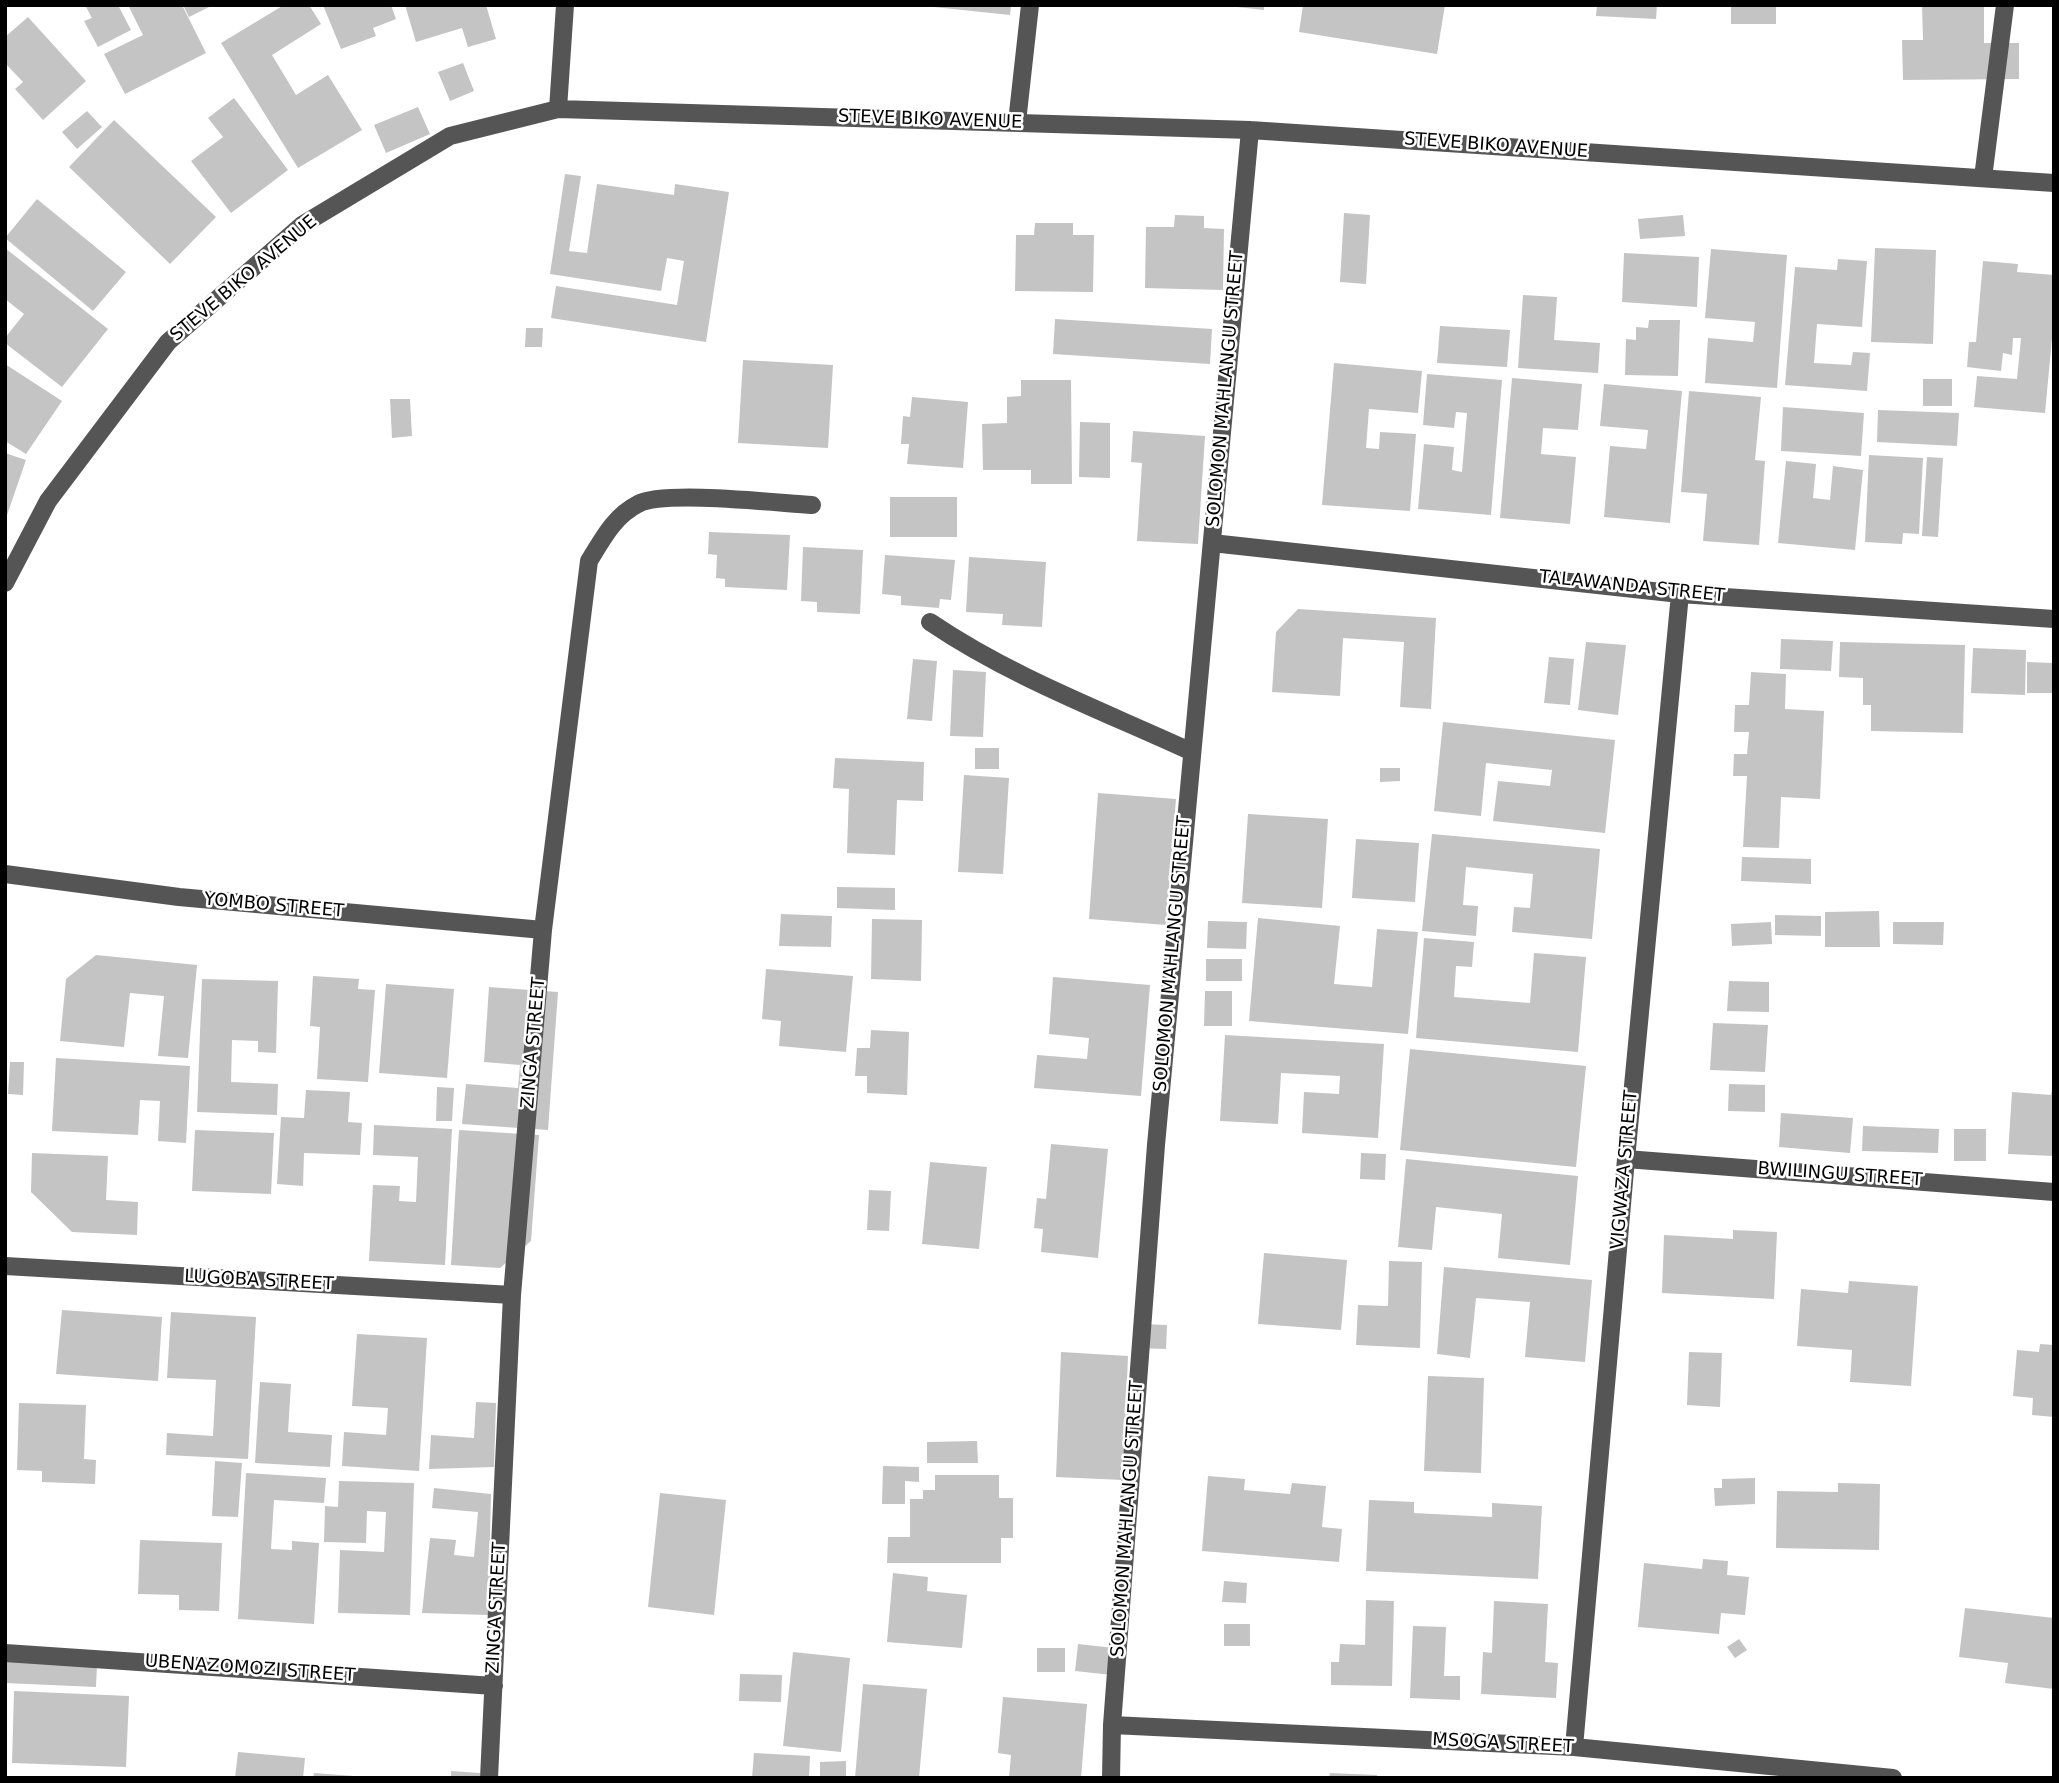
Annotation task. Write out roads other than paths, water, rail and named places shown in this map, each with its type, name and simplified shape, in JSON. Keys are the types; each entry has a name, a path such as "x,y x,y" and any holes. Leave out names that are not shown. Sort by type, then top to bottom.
{"street":[{"path":"558,108 565,5"},
{"path":"1017,122 1030,5"},
{"path":"1983,178 2005,5"},
{"name":"STEVE BIKO AVENUE","path":"5,583 48,502 168,341 302,225 450,136 558,108 1250,130 2054,183"},
{"name":"SOLOMON MAHLANGU STREET","path":"1111,1778 1112,1725 1156,1145 1250,130"},
{"name":"ZINGA STREET","path":"489,1778 512,1295 543,930 589,561 612,524 639,503 679,498 812,505"},
{"name":"TALAWANDA STREET","path":"1212,543 1680,594 2054,619"},
{"name":"VIGWAZA STREET","path":"1574,1747 1626,1158 1680,594"},
{"path":"930,622 959,642 1033,681 1192,752"},
{"name":"YOMBO STREET","path":"5,874 179,897 543,930"},
{"name":"BWILINGU STREET","path":"1626,1158 2054,1192"},
{"name":"LUGOBA STREET","path":"5,1266 512,1295"},
{"name":"UBENAZOMOZI STREET","path":"5,1653 494,1686"},
{"name":"MSOGA STREET","path":"1112,1725 1574,1747 1893,1778"}]}
